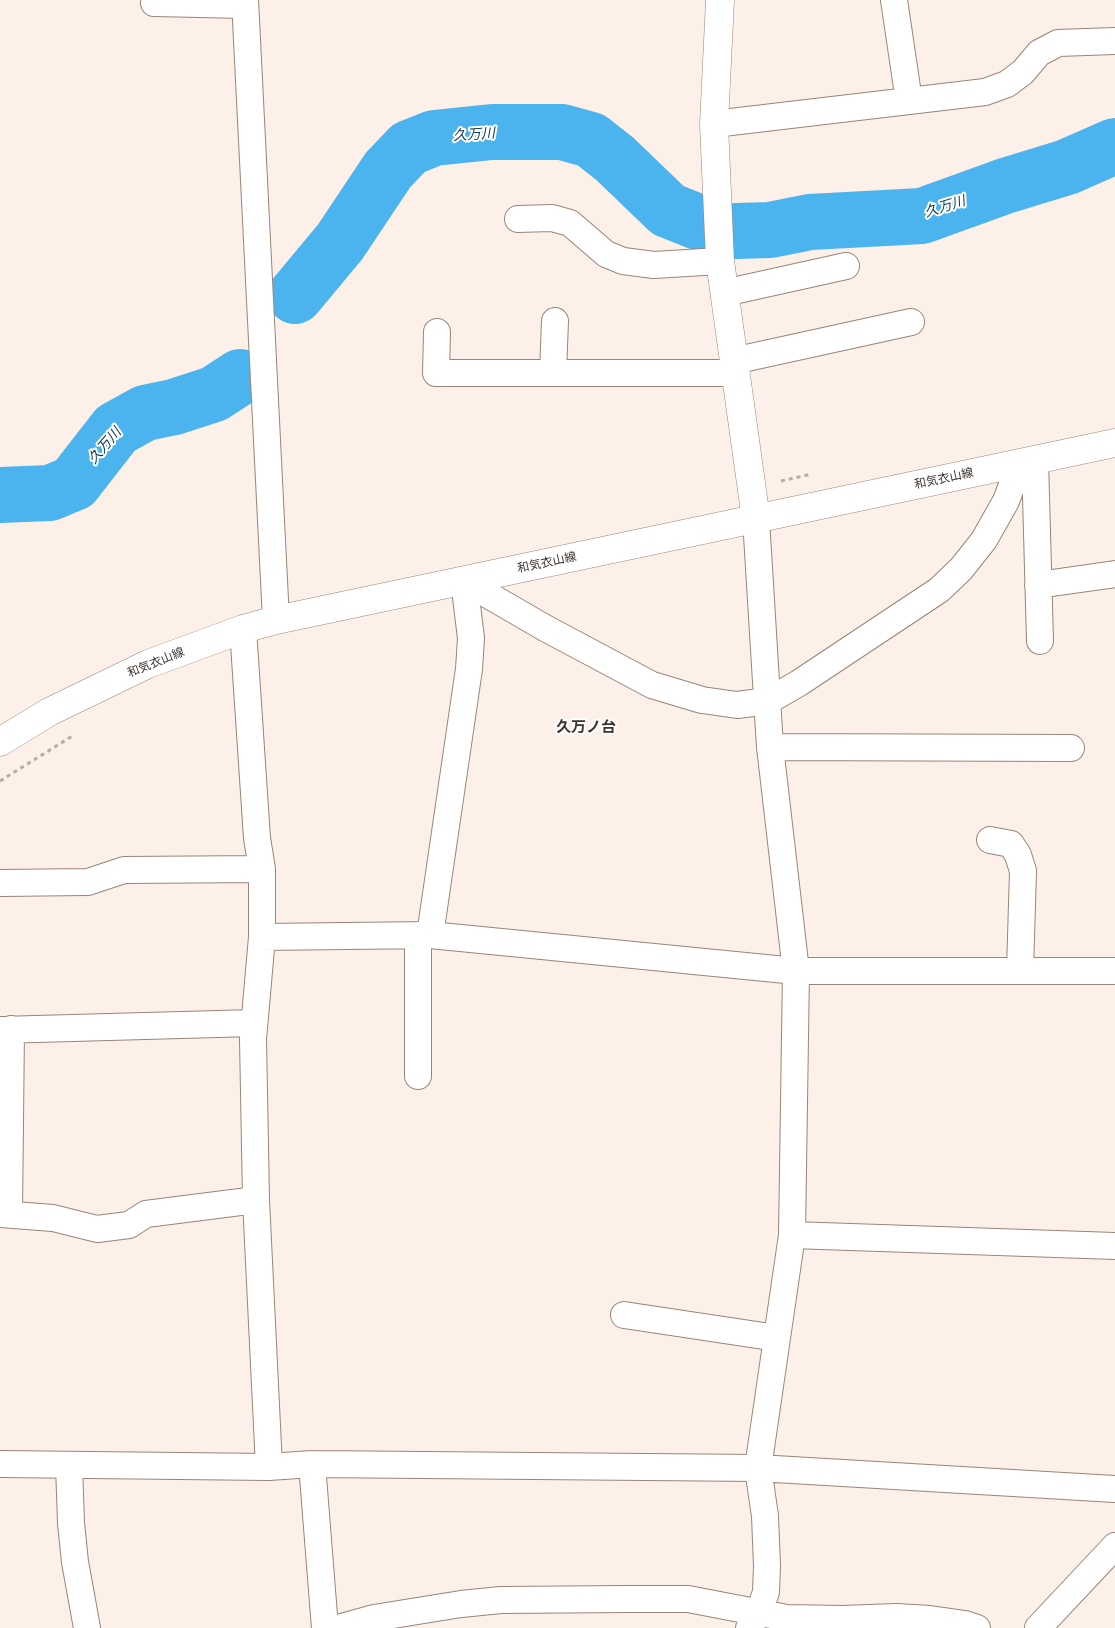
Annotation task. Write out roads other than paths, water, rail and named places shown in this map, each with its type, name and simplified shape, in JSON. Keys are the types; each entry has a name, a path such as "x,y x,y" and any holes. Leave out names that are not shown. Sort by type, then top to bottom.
{"main road":[{"path":"720,0 714,124 720,261 756,519"},
{"name":"和気衣山線","path":"0,742 49,712 148,664 243,629 276,620 1115,443"}],"street":[{"path":"894,0 910,101"},
{"path":"154,2 245,2 276,620"},
{"path":"714,124 984,92 1007,84 1023,72 1039,53 1058,43 1115,41"},
{"path":"518,219 552,218 570,223 606,254 623,261 654,264 720,261"},
{"path":"724,293 846,266"},
{"path":"553,373 555,321"},
{"path":"437,332 436,373 553,373 734,367 911,322"},
{"path":"1024,462 1038,585 1040,641"},
{"path":"464,581 545,628 652,685 702,700 737,705 768,701 799,683 939,590 961,569 984,540 1006,501 1024,462"},
{"path":"754,1620 766,1592 767,1566 765,1516 758,1468 792,1235 796,972 770,747 756,519"},
{"path":"1038,585 1115,574"},
{"path":"418,1076 424,935 469,669 471,638 464,581"},
{"path":"243,629 257,838 262,869 262,937 253,1038 256,1200 269,1467"},
{"path":"770,747 1071,748"},
{"path":"990,840 1010,844 1018,855 1023,871 1020,971"},
{"path":"0,883 88,882 124,870 262,869"},
{"path":"262,937 424,935 796,972 1115,971"},
{"path":"254,1024 6,1030 4,1214 53,1218 97,1229 129,1226 146,1214 256,1200"},
{"path":"792,1235 1115,1246"},
{"path":"624,1315 777,1338"},
{"path":"0,1464 269,1467 312,1464 758,1468 1115,1489"},
{"path":"69,1464 74,1552 87,1628"},
{"path":"312,1464 324,1628"},
{"path":"1038,1628 1115,1546"},
{"path":"338,1628 374,1618 461,1604 502,1600 688,1599 754,1620 896,1617 930,1619 965,1624 977,1628"}],"waterway":[{"name":"久万川","path":"295,296 340,242 388,170 409,148 434,138 492,132 562,132 591,140 615,159 668,210 698,222"},
{"name":"久万川","path":"736,231 770,230 810,222 922,216 1005,186 1067,167 1115,146"},
{"name":"久万川","path":"0,495 50,493 74,483 116,429 145,413 174,407 214,394 240,377"}],"district":[{"name":"久万ノ台","path":"586,728"}]}
